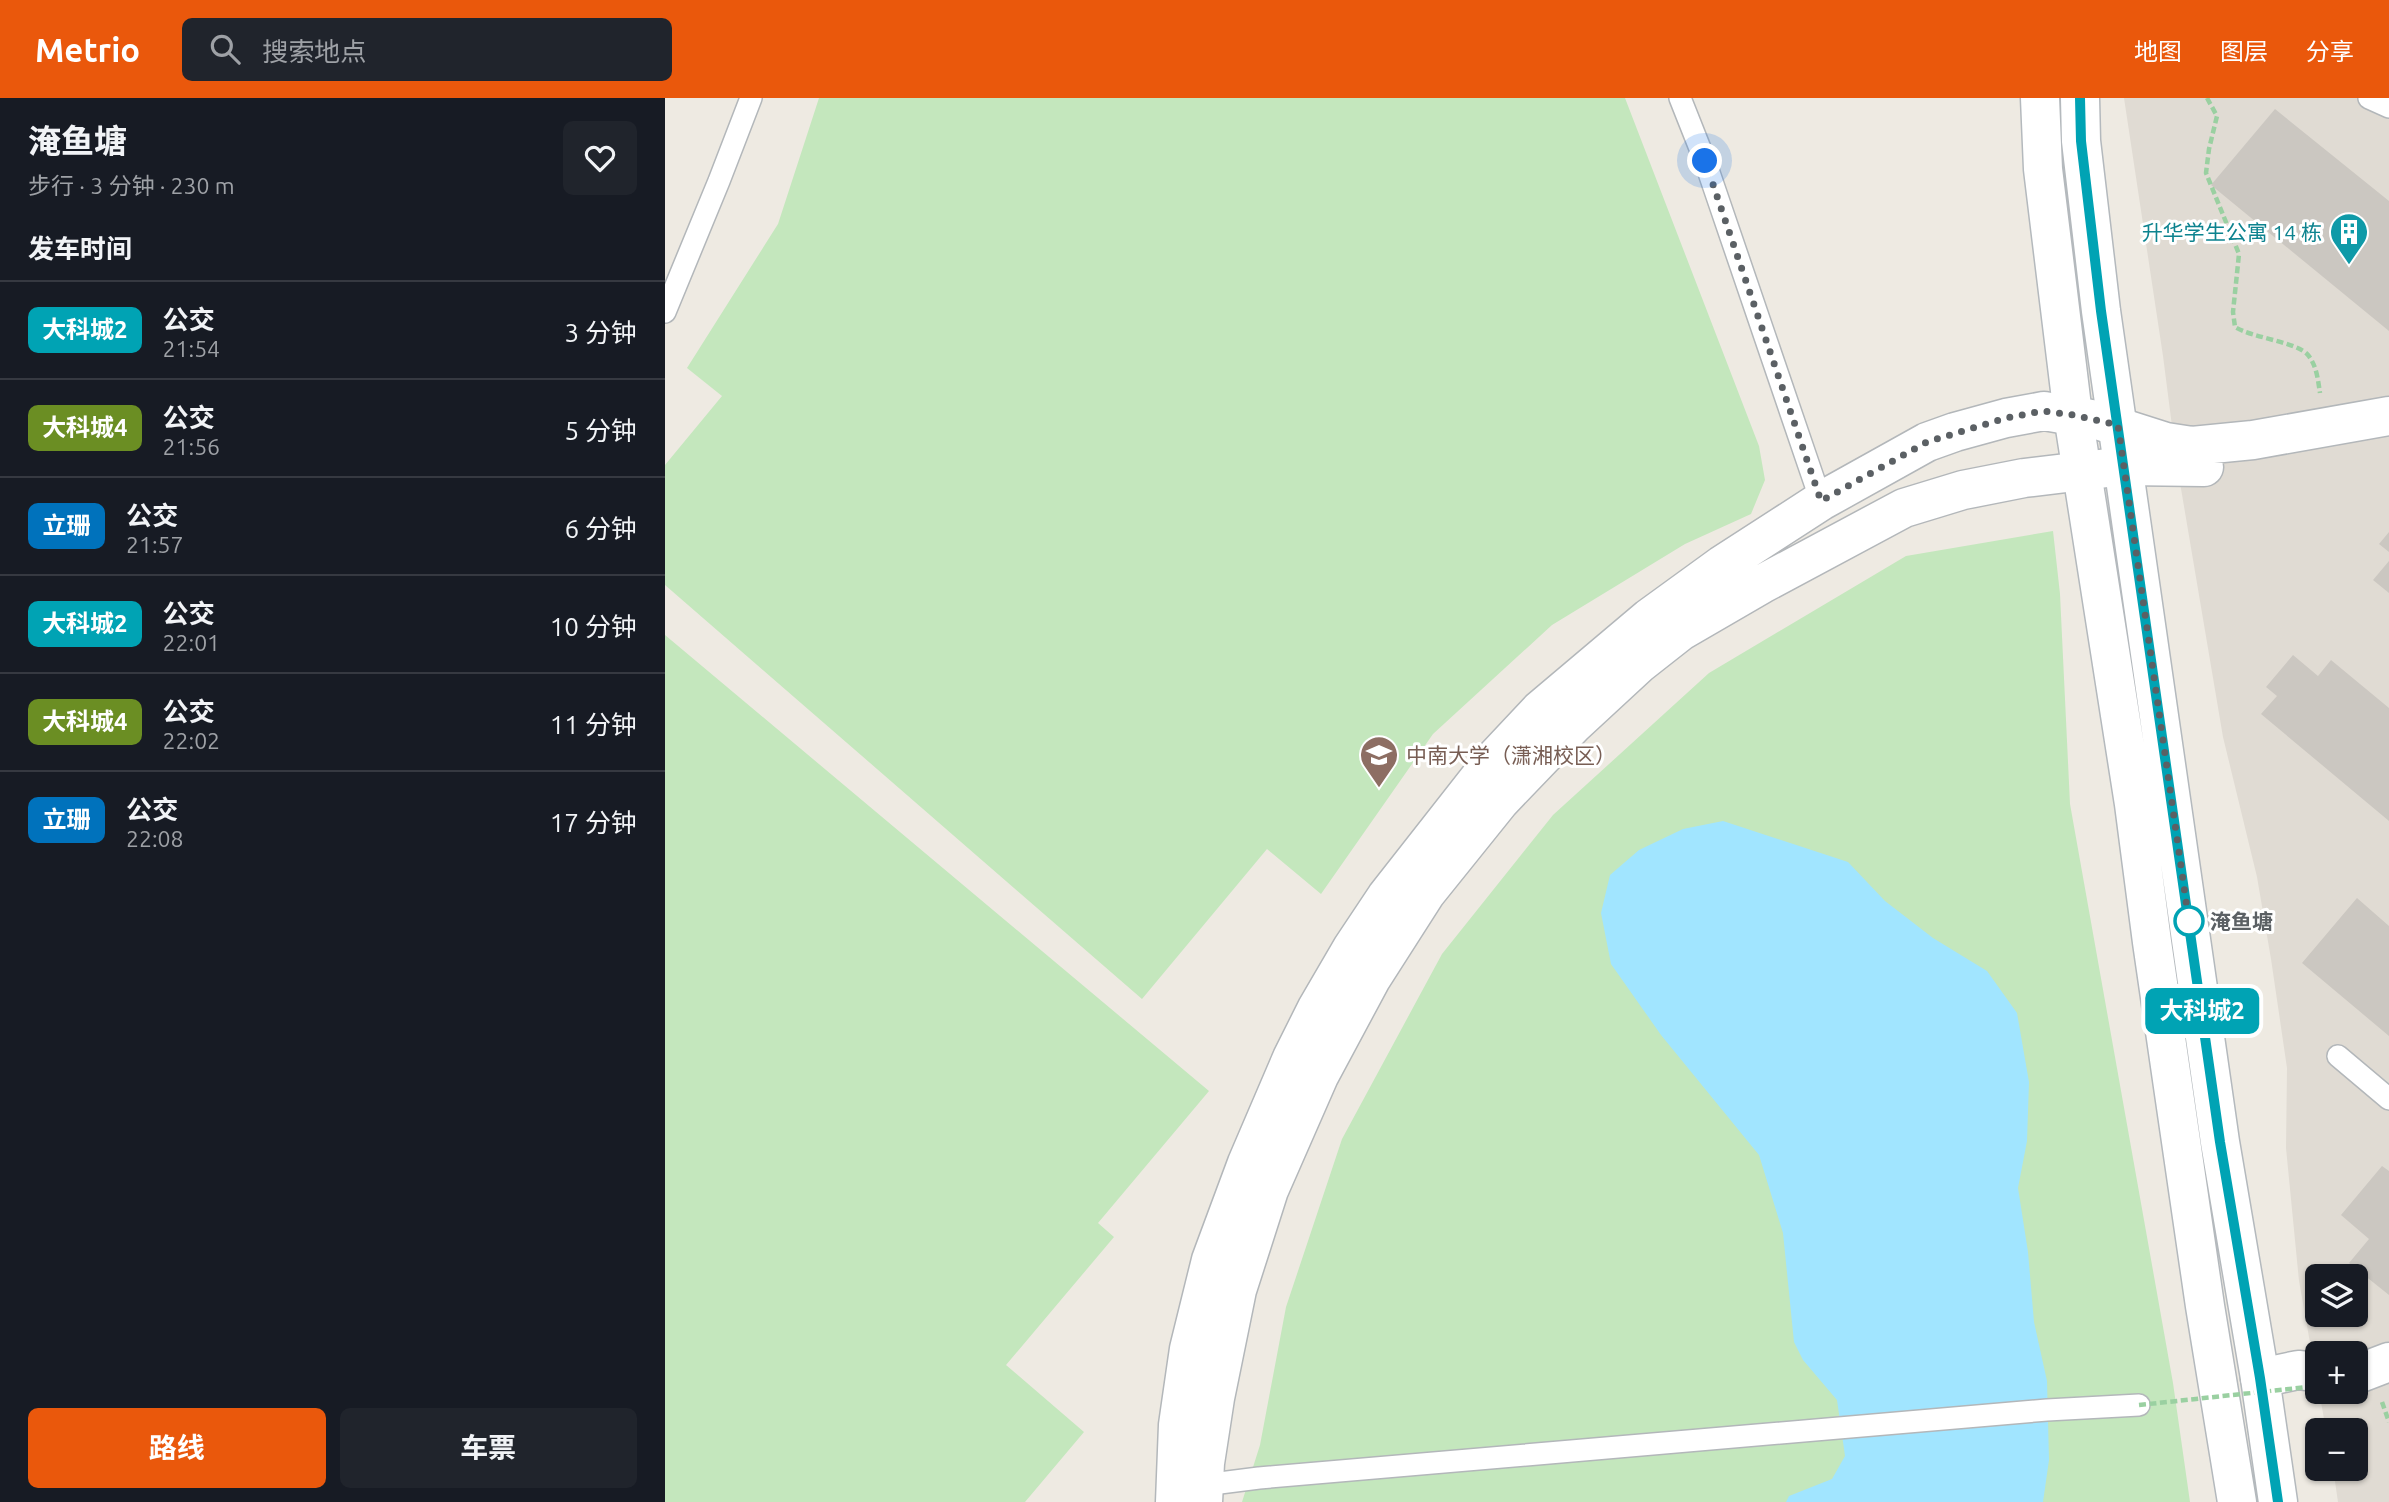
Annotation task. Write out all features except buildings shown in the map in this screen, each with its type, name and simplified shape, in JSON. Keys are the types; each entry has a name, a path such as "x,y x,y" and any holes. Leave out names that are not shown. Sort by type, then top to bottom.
{"street":[{"path":"2040,98 2043,169 2073,415 2134,804 2205,1306 2237,1502"},
{"path":"2080,98 2081,141 2101,311 2220,1142 2278,1502"},
{"path":"1189,1494 1178,1425 1189,1349 1211,1260 1247,1163 1292,1058 1352,948 1386,897 1495,758 1540,710 1649,618 1721,565 1821,501 1927,442 1955,432 2043,411 2118,425 2167,442 2192,446 2253,440 2389,416"},
{"path":"1189,1494 1205,1463 1237,1290 1269,1190 1319,1076 1371,979 1426,893 1500,801 1573,725 1639,664 1681,631 1762,584 1904,508 1963,490 2124,466 2208,467 2389,436"},
{"path":"2368,1370 2389,1362"},
{"path":"2260,1378 2305,1371"}],"lane":[{"path":"665,312 751,98"},
{"path":"1680,98 1705,161 1821,501"},
{"path":"2369,98 2389,107"},
{"path":"2337,1056 2389,1099"},
{"path":"1189,1494 1273,1477 2047,1410 2139,1405"}],"path":[{"path":"2207,98 2217,116 2206,173 2239,254 2233,312 2235,327 2244,333 2286,344 2308,354 2317,372 2320,395 2317,429"},
{"path":"2139,1405 2305,1388"}],"shaded area":[{"path":"2124,98 2389,98 2389,1502 2338,1502 2335,1481 2368,1481 2368,1418 2324,1418 2321,1404 2368,1404 2368,1341 2310,1341 2307,1327 2368,1327 2368,1264 2305,1264 2305,1315 2299,1281 2286,1148 2287,1068 2271,959 2257,877 2223,737 2177,465"}],"green space":[{"path":"819,98 1625,98 1759,446 1765,480 1751,514 1685,544 1552,625 1433,734 1321,894 1267,849 1142,999 665,585 665,465 722,396 687,368 778,224"},
{"path":"2053,531 2060,594 2070,804 2173,1383 2190,1502 1242,1502 1260,1445 1286,1307 1342,1139 1442,954 1553,815 1709,673 1906,556"},
{"path":"665,635 1209,1091 1098,1223 1114,1237 1006,1365 1084,1432 1025,1502 665,1502"}],"water":[{"path":"1723,821 1848,862 1885,901 1933,938 1987,971 2017,1013 2029,1082 2027,1141 2018,1188 2028,1252 2034,1322 2047,1381 2049,1460 2043,1502 1786,1502 1789,1496 1832,1479 1845,1456 1837,1400 1803,1360 1794,1342 1783,1233 1759,1155 1661,1035 1611,964 1601,913 1610,875 1639,850 1683,829"}],"bus line":[{"name":"大科城2","path":"2080,98 2081,141 2101,311 2220,1142 2278,1502"}],"place":[{"name":"升华学生公寓 14 栋","path":"2349,266"},
{"name":"中南大学（潇湘校区）","path":"1379,789"},
{"name":"淹鱼塘","path":"2189,921"}],"route":[{"path":"1705,161 1821,501 1927,442 2006,418 2043,411 2118,425 2190,929 2189,921"}]}
